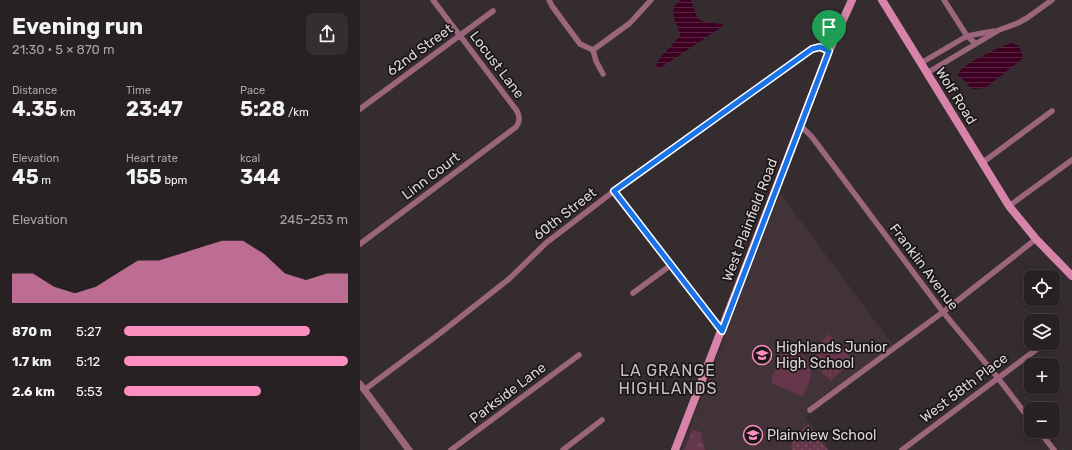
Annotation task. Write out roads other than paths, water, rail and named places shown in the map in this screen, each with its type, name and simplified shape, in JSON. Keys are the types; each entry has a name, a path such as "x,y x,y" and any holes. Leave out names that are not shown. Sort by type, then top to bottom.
{"main road":[{"name":"West Plainfield Road","path":"675,450 829,51 852,0"},
{"name":"Wolf Road","path":"882,0 1009,206 1036,239 1072,276"}],"street":[{"name":"Locust Lane","path":"433,0 517,111 519,121 516,127"},
{"path":"549,0 580,44 593,50 603,74"},
{"path":"593,50 630,23 651,0"},
{"path":"944,0 967,36 975,43"},
{"path":"927,73 975,43 999,30 1027,18 1052,0"},
{"name":"62nd Street","path":"360,109 494,11"},
{"path":"921,63 967,36 999,30"},
{"name":"60th Street","path":"362,387 468,311 509,279 546,243 614,191 812,49 820,47 829,51"},
{"path":"982,163 1052,111"},
{"name":"Franklin Avenue","path":"800,125 812,137 943,312 1024,412"},
{"name":"Linn Court","path":"360,244 516,127"},
{"path":"1009,206 1072,160"},
{"path":"614,191 722,331"},
{"path":"810,410 943,312 1036,239"},
{"path":"633,293 671,266"},
{"name":"West 58th Place","path":"902,450 1036,350"},
{"name":"Parkside Lane","path":"451,450 579,355"},
{"path":"362,387 409,450"},
{"path":"563,450 602,420"},
{"path":"1045,438 1054,450"}],"place":[{"name":"Highlands Junior High School","path":"762,355"},
{"name":"Plainview School","path":"753,435"}],"district":[{"name":"LA GRANGE HIGHLANDS","path":"668,379"}]}
